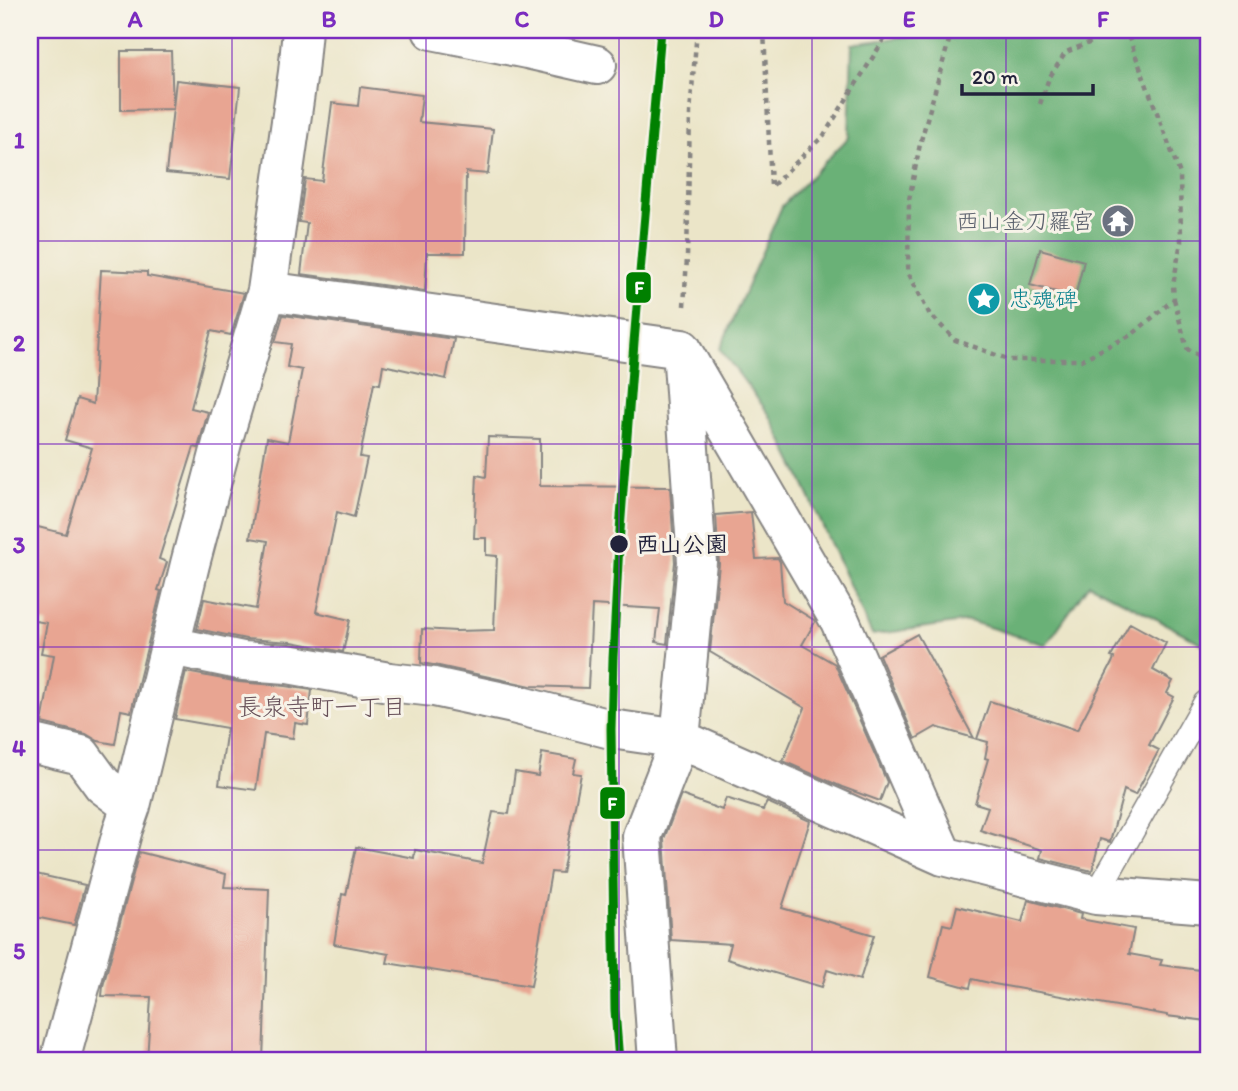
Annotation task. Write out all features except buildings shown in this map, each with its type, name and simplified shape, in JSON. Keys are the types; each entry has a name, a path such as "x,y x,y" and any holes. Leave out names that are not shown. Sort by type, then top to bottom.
{"street":[{"path":"60,1061 131,806 223,439 267,291 302,30"},
{"path":"432,30 597,65"},
{"path":"267,291 682,349"},
{"path":"658,1061 642,836 680,739 697,562 682,349"},
{"path":"682,349 840,621 943,856"},
{"path":"171,646 243,661 288,664 434,687 611,729 680,739 943,856 1096,895 1208,904"},
{"path":"30,743 80,755 103,785 131,806"}],"lane":[{"path":"1096,895 1208,701"}],"path":[{"path":"682,349 690,113 696,30"},
{"path":"764,30 771,187 824,135 890,30"},
{"path":"952,30 920,144 909,200 908,272 929,313 955,340 1010,360 1081,360 1133,334 1174,299"},
{"path":"1040,104 1049,78 1066,52 1124,30 1180,174 1181,242 1173,285 1174,299 1187,349 1208,361"}],"green space":[{"path":"928,30 1208,30 1208,647 1089,584 1046,645 969,621 872,635 769,414 720,349 782,206 849,137 852,44 923,34"}],"transit line":[{"name":"F","path":"619,1061 615,1010 611,729 613,659 634,342 661,30"}],"place":[{"name":"西山金刀羅宮","path":"1118,221"},
{"name":"忠魂碑","path":"984,299"},
{"name":"西山公園","path":"619,544"}],"district":[{"name":"長泉寺町一丁目","path":"322,706"}]}
